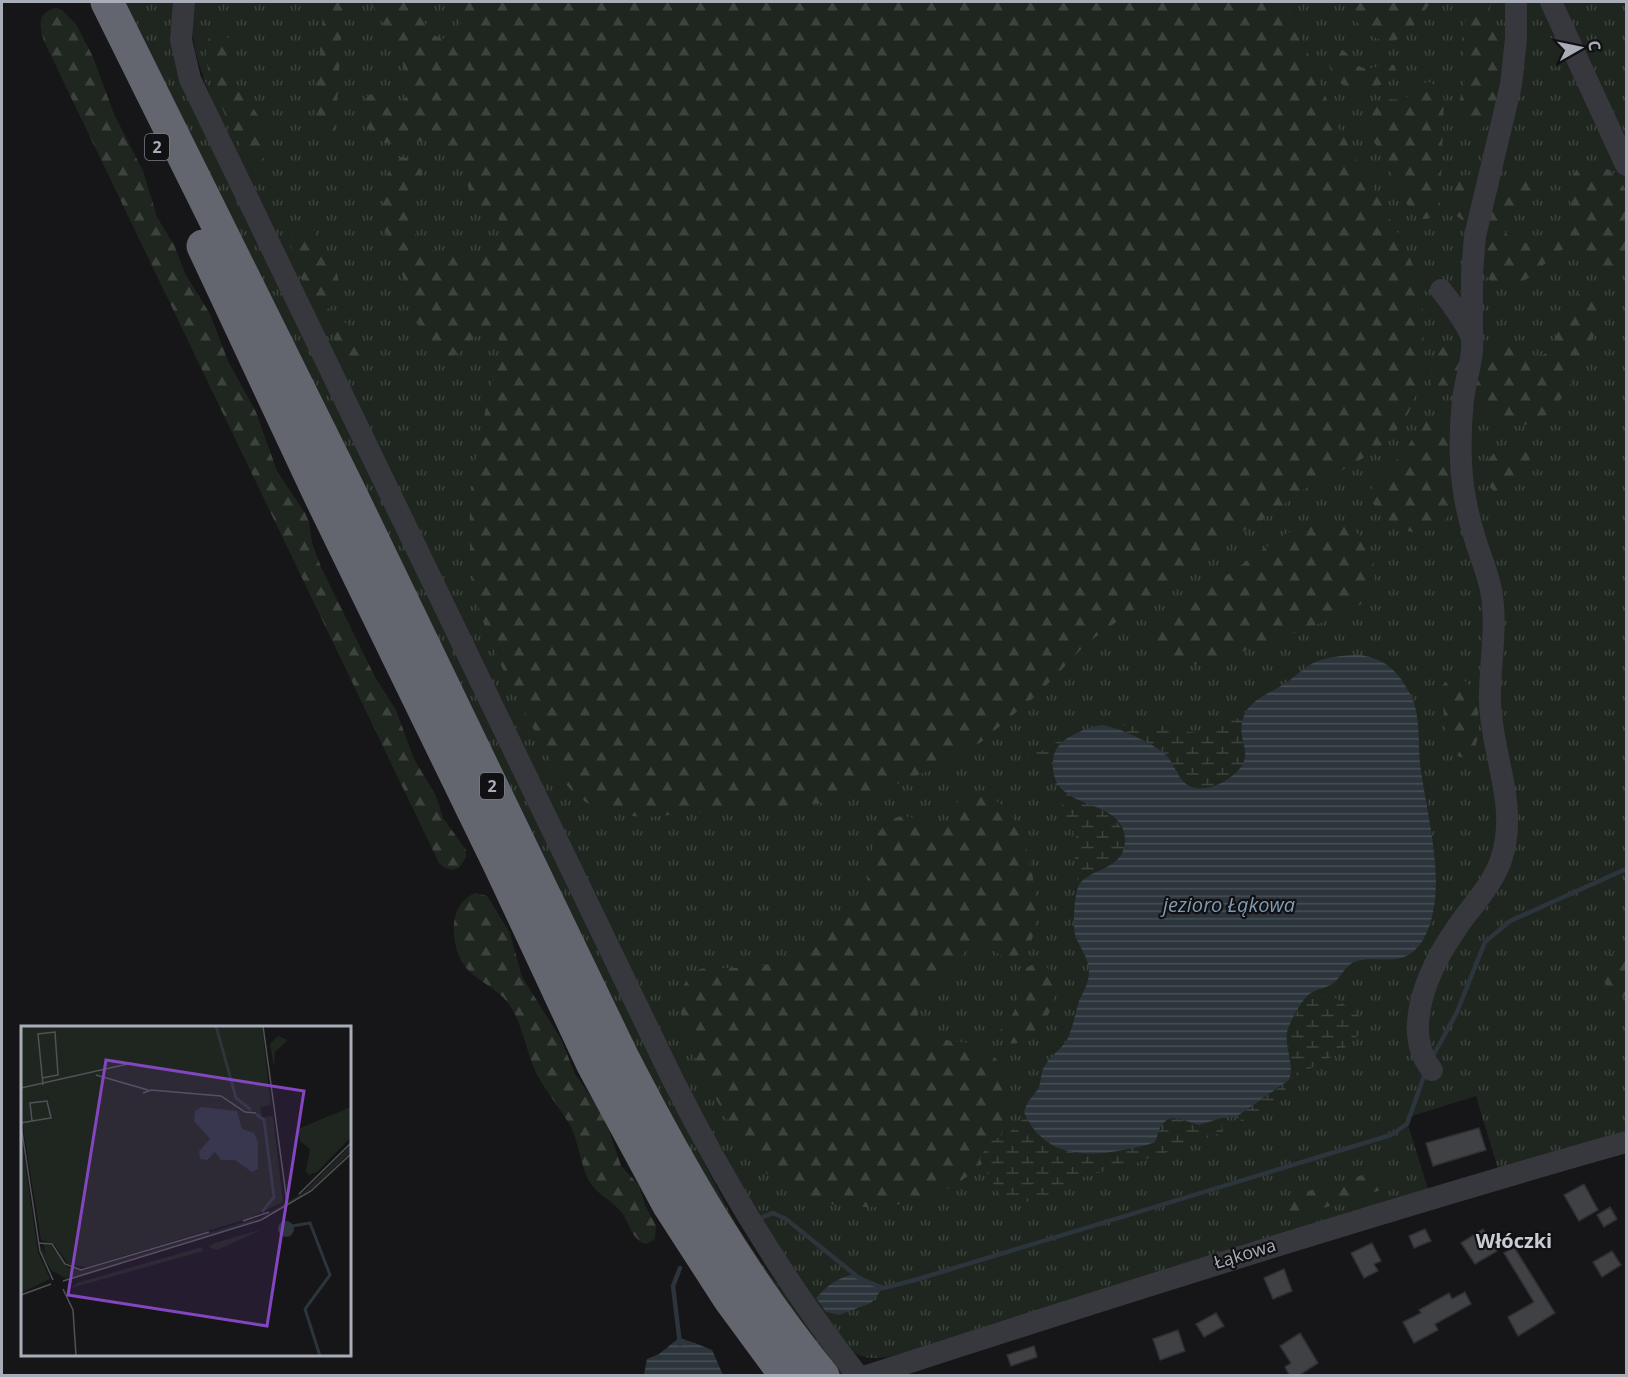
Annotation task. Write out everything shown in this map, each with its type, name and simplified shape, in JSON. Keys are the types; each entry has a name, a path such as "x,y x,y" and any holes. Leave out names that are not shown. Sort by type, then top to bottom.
{"highway":[{"name":"2","path":"90,2 320,496 500,866 593,1065 668,1204 730,1300 786,1376"},
{"name":"2","path":"106,2 348,488 622,1056 664,1137 736,1257 823,1376"}],"street":[{"path":"184,2 181,40 190,79 668,1068 716,1163 761,1240 809,1311 858,1376"},
{"path":"1432,1070 1421,1055 1418,1046 1419,1015 1424,995 1430,977 1452,934 1491,883 1501,860 1508,817 1507,797 1494,738 1490,707 1494,616 1491,590 1469,517 1461,463 1463,400 1472,339 1472,273 1475,236 1511,85 1516,38 1516,2"},
{"path":"1551,2 1626,165"},
{"path":"1441,290 1456,310 1472,339"},
{"name":"Łąkowa","path":"867,1376 1187,1272 1498,1178 1626,1142"}],"green space":[{"path":"118,2 174,2 173,43 182,83 687,1131 736,1224 765,1268 850,1375 831,1375 698,1185"},
{"path":"194,2 1626,2 1626,1133 1498,1169 1476,1096 1412,1116 1408,1125 1428,1189 897,1355 871,1358 859,1355 848,1348 787,1262 705,1124 211,97 193,38"},
{"path":"324,2 343,2 336,125 333,133 327,138 318,132 314,122"},
{"path":"370,2 413,2 431,34 442,39 454,36 461,23 461,2 1287,2 1337,125 1404,244 1415,270 1422,301 1424,332 1417,392 1408,414 1394,434 1375,451 1305,489 1255,525 1228,538 1212,549 1146,601 1087,643 1039,693 981,742 939,766 900,783 821,803 645,817 621,815 602,810 586,802 574,792 553,765 501,664 487,632 474,592 470,544 472,489 480,435 500,355 500,342 494,332 482,333 456,355 446,356 439,354 427,342 409,289 387,237 383,199 388,174 393,164 401,157 415,162 421,169 422,178 413,196 411,219 416,235 431,250 447,254 474,254 498,238 501,230 500,222 472,201 463,161 452,149 435,141 390,144 381,141 369,130 363,111 367,96 377,92 398,103 406,97 408,86 406,71 399,55"},
{"path":"1351,2 1431,2 1407,33 1396,40 1385,41 1373,36 1359,25"},
{"path":"1473,2 1492,2 1489,22 1500,44 1504,59 1502,82 1496,105 1492,115 1480,130 1472,130 1465,125 1459,113 1466,72 1462,45 1463,32"},
{"path":"56,8 62,10 76,24 93,57 114,114 143,171 157,217 174,245 186,275 210,314 228,361 256,412 277,471 305,513 309,522 312,543 321,567 375,677 396,710 414,759 436,796 443,818 466,850 466,857 459,868 452,870 439,863 44,41 41,20 45,13"},
{"path":"220,32 230,40 234,77 238,86 267,132 269,143 267,153 259,162 252,161 246,155 214,89 208,69 206,51 209,38"},
{"path":"1339,48 1361,67 1394,65 1398,75 1388,82 1375,86 1349,89 1334,76 1329,64 1329,58"},
{"path":"1430,82 1442,91 1444,101 1440,204 1433,217 1426,219 1418,218 1411,212 1370,134 1369,124 1370,113 1379,102 1387,99 1403,99 1421,85"},
{"path":"1594,162 1613,174 1621,182 1626,193 1627,244 1618,260 1613,265 1601,267 1586,251 1580,247 1572,247 1557,253 1520,282 1500,285 1490,281 1485,272 1483,259 1486,228 1495,190 1511,180 1520,178 1534,180 1538,184 1538,190 1532,201 1503,218 1503,225 1509,237 1520,243 1532,242 1548,236 1561,224 1571,202 1574,173 1585,164"},
{"path":"1468,175 1474,176 1478,181 1477,192 1473,210 1467,218 1462,220 1454,214 1451,196 1457,181"},
{"path":"307,224 317,234 323,251 338,277 339,290 335,302 326,309 319,310 314,304 299,273 291,247 292,237 297,228"},
{"path":"1579,294 1593,298 1598,310 1597,326 1582,364 1562,398 1546,415 1526,425 1515,426 1494,420 1486,413 1477,395 1477,376 1483,357 1495,345 1503,343 1510,345 1530,360 1544,355 1552,347 1566,310"},
{"path":"338,319 351,328 363,352 363,361 355,373 343,359 333,336 331,324"},
{"path":"1454,340 1463,346 1455,388 1443,392 1435,390 1430,374 1433,363 1445,344"},
{"path":"1436,415 1446,418 1453,427 1454,501 1448,516 1436,527 1426,531 1406,531 1388,521 1369,496 1373,486 1405,451 1421,424 1428,417"},
{"path":"1519,446 1529,453 1529,464 1518,484 1501,493 1493,490 1487,481 1485,464 1496,450"},
{"path":"1327,521 1348,527 1364,541 1368,548 1373,561 1375,580 1364,602 1303,630 1213,660 1178,666 1167,663 1154,652 1150,642 1158,624 1282,536 1304,526"},
{"path":"1451,679 1465,681 1470,686 1477,703 1479,724 1477,742 1471,754 1463,757 1455,754 1447,743 1441,689 1444,683"},
{"path":"1246,712 1242,722 1245,762 1234,775 1218,785 1200,790 1185,783 1163,752 1113,726 1163,723 1174,730 1198,733 1220,726 1231,717 1240,719"},
{"path":"1066,738 1061,743 1091,805 1118,823 1125,840 1118,858 1109,867 1088,877 1078,886 1075,858 1079,841 1064,821 1059,794 1050,775 1022,753 1029,747 1044,751"},
{"path":"974,793 996,800 1012,816 1020,830 1029,859 1036,900 1033,938 1025,951 1013,957 1003,956 979,946 968,950 951,970 924,995 918,1013 922,1025 935,1037 981,1047 997,1060 1003,1069 1008,1088 1008,1109 994,1148 975,1170 949,1188 919,1200 887,1206 854,1207 823,1202 795,1193 762,1169 744,1147 699,1066 684,1029 681,996 685,983 700,969 749,967 776,962 788,956 808,933 818,926 853,916 863,905 867,895 874,843 882,828 891,820 900,817 917,819 938,827 944,825 961,795"},
{"path":"476,893 487,896 510,933 522,977 561,1039 575,1074 598,1107 608,1127 621,1166 639,1185 645,1205 656,1226 655,1239 646,1244 637,1239 618,1208 596,1190 589,1181 570,1125 537,1075 517,1019 508,1003 468,970 459,956 454,938 457,911 468,897"},
{"path":"1626,948 1626,997 1608,986 1601,972 1606,958"},
{"path":"1041,963 1053,974 1056,987 1049,1013 1042,1025 1022,1042 1011,1043 1000,1039 999,1033 1015,1009 1022,974 1032,965"},
{"path":"1310,993 1334,997 1367,1022 1343,1049 1289,1080 1277,1102 1266,1112 1243,1122 1236,1117 1284,1084 1291,1064 1287,1030 1304,999"},
{"path":"1024,1112 1035,1131 1049,1143 1083,1154 1121,1150 1157,1138 1163,1124 1177,1117 1198,1123 1221,1118 1223,1132 1136,1163 1074,1179 1051,1196 1026,1202 1001,1197 980,1160 988,1141 1010,1132 1018,1124"},
{"path":"1376,1171 1385,1179 1381,1190 1301,1215 1290,1217 1282,1214 1284,1202 1295,1195"}],"water":[{"name":"jezioro Łąkowa","path":"1361,655 1390,667 1409,692 1416,708 1420,763 1436,875 1432,919 1424,938 1409,955 1400,958 1354,962 1333,983 1308,995 1287,1033 1291,1066 1289,1080 1236,1117 1221,1118 1199,1125 1173,1118 1160,1128 1155,1142 1108,1152 1079,1153 1053,1145 1041,1137 1024,1112 1038,1089 1044,1067 1067,1040 1088,980 1088,963 1076,938 1074,927 1077,890 1084,879 1119,858 1125,840 1121,826 1113,816 1073,797 1062,789 1055,777 1053,760 1058,747 1067,738 1081,731 1101,725 1115,728 1161,751 1169,758 1186,784 1198,788 1210,787 1232,776 1244,762 1245,750 1241,731 1248,708 1316,662 1336,657"},
{"path":"854,1274 883,1288 871,1303 839,1315 826,1312 816,1298 833,1283"},
{"path":"679,1338 712,1350 723,1375 644,1375 647,1359 659,1354"}],"building":[{"path":"1479,1128 1486,1150 1433,1166 1426,1143"},
{"path":"1584,1184 1598,1210 1579,1221 1564,1195"},
{"path":"1610,1207 1617,1219 1604,1227 1597,1215"},
{"path":"1425,1229 1431,1241 1414,1248 1409,1236"},
{"path":"1483,1229 1497,1251 1475,1264 1461,1243"},
{"path":"1372,1243 1381,1261 1374,1264 1378,1271 1364,1278 1351,1253"},
{"path":"1514,1247 1555,1313 1518,1336 1508,1317 1534,1302 1504,1253"},
{"path":"1612,1251 1621,1265 1602,1277 1593,1262"},
{"path":"1284,1269 1292,1291 1273,1299 1264,1278"},
{"path":"1465,1292 1471,1304 1435,1324 1438,1330 1414,1343 1403,1322 1421,1313 1419,1310 1449,1293 1452,1299"},
{"path":"1216,1313 1224,1326 1204,1337 1196,1324"},
{"path":"1178,1330 1185,1351 1160,1360 1153,1339"},
{"path":"1300,1333 1318,1363 1298,1376 1290,1376 1285,1367 1291,1363 1280,1346"},
{"path":"1034,1346 1037,1357 1011,1366 1007,1355"}],"waterway":[{"path":"1433,1056 1457,1012 1485,942 1510,921 1626,869"},
{"path":"760,1218 773,1213 786,1219 859,1278 883,1288 1391,1135 1407,1124 1424,1076"},
{"path":"680,1268 673,1286 680,1344"}],"district":[{"name":"Włóczki","path":"1514,1241"}]}
